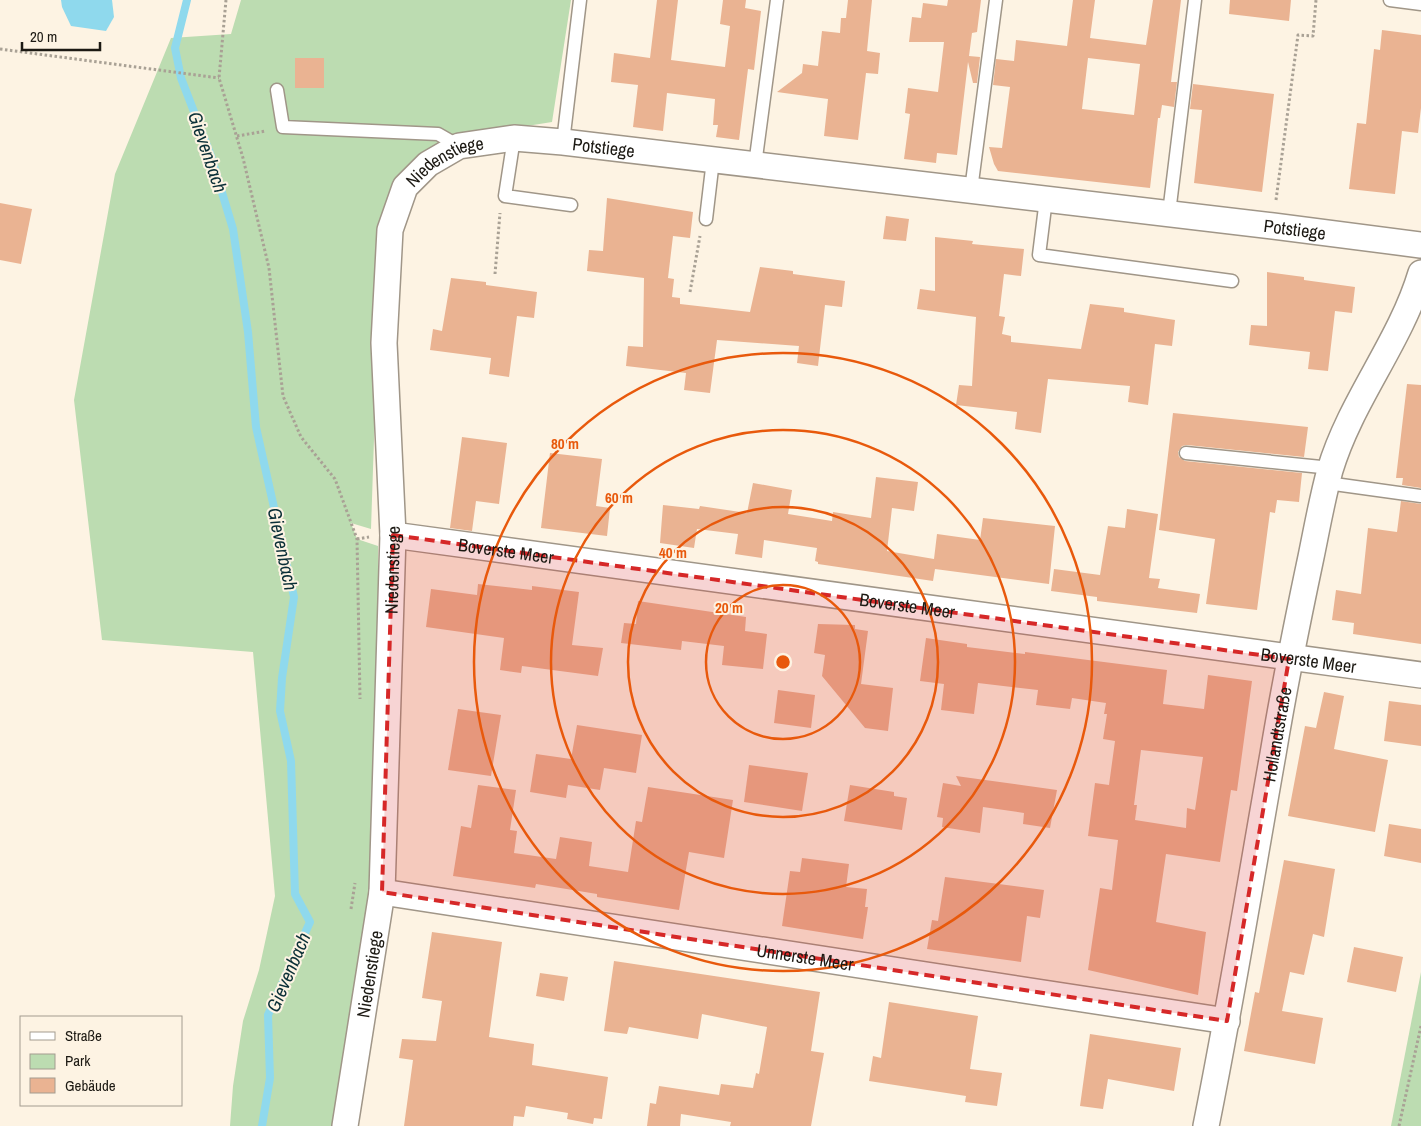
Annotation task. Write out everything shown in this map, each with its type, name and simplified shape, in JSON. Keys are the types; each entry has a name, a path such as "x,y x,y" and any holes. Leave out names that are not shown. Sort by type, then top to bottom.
{"street":[{"name":"Niedenstiege","path":"345,1126 382,892 393,535 384,343 390,230 405,187 428,164 459,146 514,138 563,142"},
{"name":"Potstiege","path":"563,142 1169,213 1421,245"},
{"name":"Hollandtstraße","path":"1206,1126 1227,1022 1289,658 1329,475 1359,399 1394,338 1414,297 1421,273"},
{"name":"Boverste Meer","path":"393,535 1421,675"},
{"name":"Unnerste Meer","path":"382,892 1227,1022"}],"lane":[{"name":"Potstiege","path":"563,142 580,0"},
{"path":"756,165 777,0"},
{"path":"971,190 996,0"},
{"path":"1169,213 1195,0"},
{"path":"1390,0 1421,4"},
{"path":"277,90 283,127 438,134 459,146"},
{"path":"514,138 505,196 571,205"},
{"path":"706,219 713,160"},
{"path":"1046,199 1039,255 1232,281"},
{"path":"1186,453 1329,475 1421,496"}],"path":[{"path":"226,0 219,78 237,136 269,268 283,396 301,437 335,479 357,539 360,707"},
{"path":"1273,226 1298,35 1313,36 1316,0"},
{"path":"0,49 219,78"},
{"path":"237,136 283,127"},
{"path":"495,274 500,212 505,196"},
{"path":"690,292 701,231 706,219"},
{"path":"351,910 356,873"},
{"path":"1399,1126 1421,1026"}],"highlighted area":[{"path":"393,535 1289,659 1227,1021 382,892"}],"green space":[{"path":"241,0 571,0 552,122 458,137 399,183 375,409 371,529 351,523 357,539 378,546 379,703 377,821 374,860 357,993 334,1126 230,1126 233,1086 243,1021 259,970 275,896 253,652 102,640 74,400 115,174 171,38 231,34"},
{"path":"1421,972 1421,1126 1391,1126"}],"water":[{"path":"61,0 112,0 114,17 106,31 71,26 62,7"}],"building":[{"path":"657,0 678,0 671,60 725,67 730,26 720,24 723,0 746,0 745,8 761,11 754,70 748,69 739,140 716,137 718,125 713,125 715,99 667,93 663,131 633,127 638,85 611,82 614,53 650,58"},
{"path":"848,0 872,0 867,51 880,53 878,74 866,73 858,140 824,136 828,99 777,92 802,73 803,64 818,66 822,31 840,33 841,18 846,18"},
{"path":"948,0 981,0 977,32 972,33 969,56 980,57 977,83 973,83 968,62 957,155 937,153 936,163 904,159 910,114 905,113 908,88 938,92 944,42 909,42 912,17 921,18 923,3 947,6"},
{"path":"1073,0 1095,0 1090,38 1146,45 1153,0 1181,0 1171,82 1177,82 1174,107 1162,105 1160,118 1158,118 1150,188 998,171 989,147 1002,148 1010,87 993,85 996,59 1014,61 1016,40 1067,46","holes":["1088,58 1140,64 1134,115 1082,109"]},
{"path":"1230,0 1291,0 1289,21 1229,14"},
{"path":"1382,30 1421,35 1421,108 1418,133 1402,131 1395,194 1349,189 1357,123 1366,124 1374,49 1380,50"},
{"path":"295,58 324,58 324,88 295,88"},
{"path":"1193,84 1274,94 1262,192 1194,183 1202,110 1190,109"},
{"path":"607,198 693,212 690,238 673,236 668,278 674,279 672,297 680,298 680,304 750,312 760,267 793,271 793,274 845,281 842,307 825,305 818,366 797,363 799,346 717,340 710,393 684,390 686,373 626,366 628,346 643,347 644,278 587,271 589,250 603,251"},
{"path":"0,203 32,209 21,264 0,260"},
{"path":"886,216 909,219 906,241 883,239"},
{"path":"935,237 973,241 972,244 1024,249 1021,276 1004,274 999,316 1005,317 1002,334 1011,336 1011,342 1081,349 1090,304 1124,308 1124,312 1175,320 1172,346 1155,344 1148,405 1128,402 1130,386 1048,379 1041,433 1015,429 1017,412 956,405 959,385 972,386 976,317 917,309 920,289 935,291"},
{"path":"1267,272 1304,277 1304,280 1355,287 1352,313 1335,311 1328,371 1308,369 1310,352 1249,345 1251,325 1267,326"},
{"path":"451,278 486,282 486,285 537,292 534,318 517,316 509,377 489,374 491,358 430,350 433,329 442,331"},
{"path":"1407,384 1421,385 1421,488 1402,485 1403,478 1396,478"},
{"path":"1173,413 1308,427 1304,457 1187,445 1182,446 1178,452 1179,457 1185,461 1302,473 1299,502 1277,500 1275,513 1270,512 1257,610 1206,604 1215,539 1159,530"},
{"path":"462,437 507,443 499,504 476,501 472,531 450,528"},
{"path":"550,453 602,459 596,506 610,508 607,536 541,528"},
{"path":"876,477 918,482 914,511 892,508 887,551 934,559 937,534 980,540 983,518 1055,526 1049,584 935,569 933,581 818,564 815,561 817,548 764,540 762,558 735,554 738,534 697,529 694,548 660,543 663,505 699,509 700,506 747,513 753,483 792,490 788,514 832,521 833,512 871,518"},
{"path":"1401,501 1421,504 1421,644 1353,634 1354,623 1332,620 1336,590 1361,594 1368,528 1397,532"},
{"path":"1127,509 1158,514 1149,578 1160,579 1158,588 1200,594 1197,613 1097,601 1097,597 1051,591 1054,569 1100,575 1108,526 1125,528"},
{"path":"478,584 532,590 532,586 579,592 572,645 603,648 598,676 522,666 521,673 500,670 504,638 426,627 431,589 477,595"},
{"path":"638,601 746,617 745,631 767,634 763,669 722,665 724,646 682,641 681,650 621,643 624,623 636,624"},
{"path":"818,624 855,625 855,629 868,631 861,684 893,688 888,731 865,728 822,676 825,655 814,653"},
{"path":"926,638 967,644 967,647 1025,654 1025,652 1167,670 1163,704 1204,709 1208,675 1252,681 1237,791 1231,790 1220,862 1166,854 1156,922 1206,932 1198,995 1088,970 1100,888 1112,890 1118,840 1088,836 1095,783 1109,785 1115,741 1103,739 1107,714 1104,714 1106,703 1072,698 1070,709 1036,705 1038,690 978,683 974,714 941,710 944,684 920,681","holes":["1141,750 1203,757 1195,810 1187,808 1186,828 1135,820 1137,805 1134,805"]},
{"path":"778,690 815,695 811,728 774,723"},
{"path":"1324,692 1344,696 1334,749 1388,760 1375,832 1288,816 1305,726 1316,728"},
{"path":"1389,701 1421,705 1421,746 1384,741"},
{"path":"458,709 501,715 491,776 448,770"},
{"path":"577,725 642,735 636,773 604,768 600,790 568,785 566,798 530,792 536,754 571,759"},
{"path":"749,765 808,773 802,811 744,802"},
{"path":"956,776 1057,790 1050,828 1023,824 1024,813 983,807 980,833 942,827 943,818 937,817 943,783 961,786"},
{"path":"478,785 516,790 510,830 517,831 514,853 556,859 560,837 592,842 589,866 628,872 636,821 642,822 648,787 733,800 724,858 689,852 679,910 597,897 597,894 536,884 535,888 453,876 461,826 471,828"},
{"path":"850,785 894,792 894,796 907,798 902,830 844,821"},
{"path":"1389,824 1421,829 1421,863 1384,856"},
{"path":"802,858 849,864 846,887 867,889 865,907 868,907 863,939 782,926 790,871 800,872"},
{"path":"1284,860 1335,869 1324,937 1313,934 1304,975 1290,972 1282,1011 1323,1018 1315,1064 1244,1051 1255,992 1259,993"},
{"path":"945,877 1044,890 1040,918 1027,916 1021,962 927,949 932,920 938,921"},
{"path":"432,932 502,942 489,1037 534,1044 532,1065 608,1077 602,1119 594,1118 593,1124 567,1119 568,1113 526,1106 524,1117 514,1116 513,1126 404,1126 413,1060 399,1058 402,1039 436,1041 442,1001 422,998"},
{"path":"1354,947 1403,957 1396,992 1347,982"},
{"path":"614,961 820,992 811,1051 824,1053 811,1126 730,1126 731,1122 681,1114 680,1126 647,1126 650,1103 656,1104 659,1086 719,1095 721,1084 753,1088 756,1073 759,1074 767,1027 702,1014 698,1039 629,1027 627,1034 604,1031"},
{"path":"540,973 568,977 564,1001 536,996"},
{"path":"889,1002 978,1016 970,1069 1002,1073 997,1106 965,1102 966,1096 869,1081 873,1056 881,1058"},
{"path":"1090,1034 1181,1048 1174,1091 1108,1079 1103,1109 1080,1106"}],"waterway":[{"name":"Gievenbach","path":"187,0 175,48 181,78 211,156 233,229 248,332 256,427 294,597 282,678 280,711 291,761 295,894 310,922 268,1015 270,1078 262,1126"}]}
